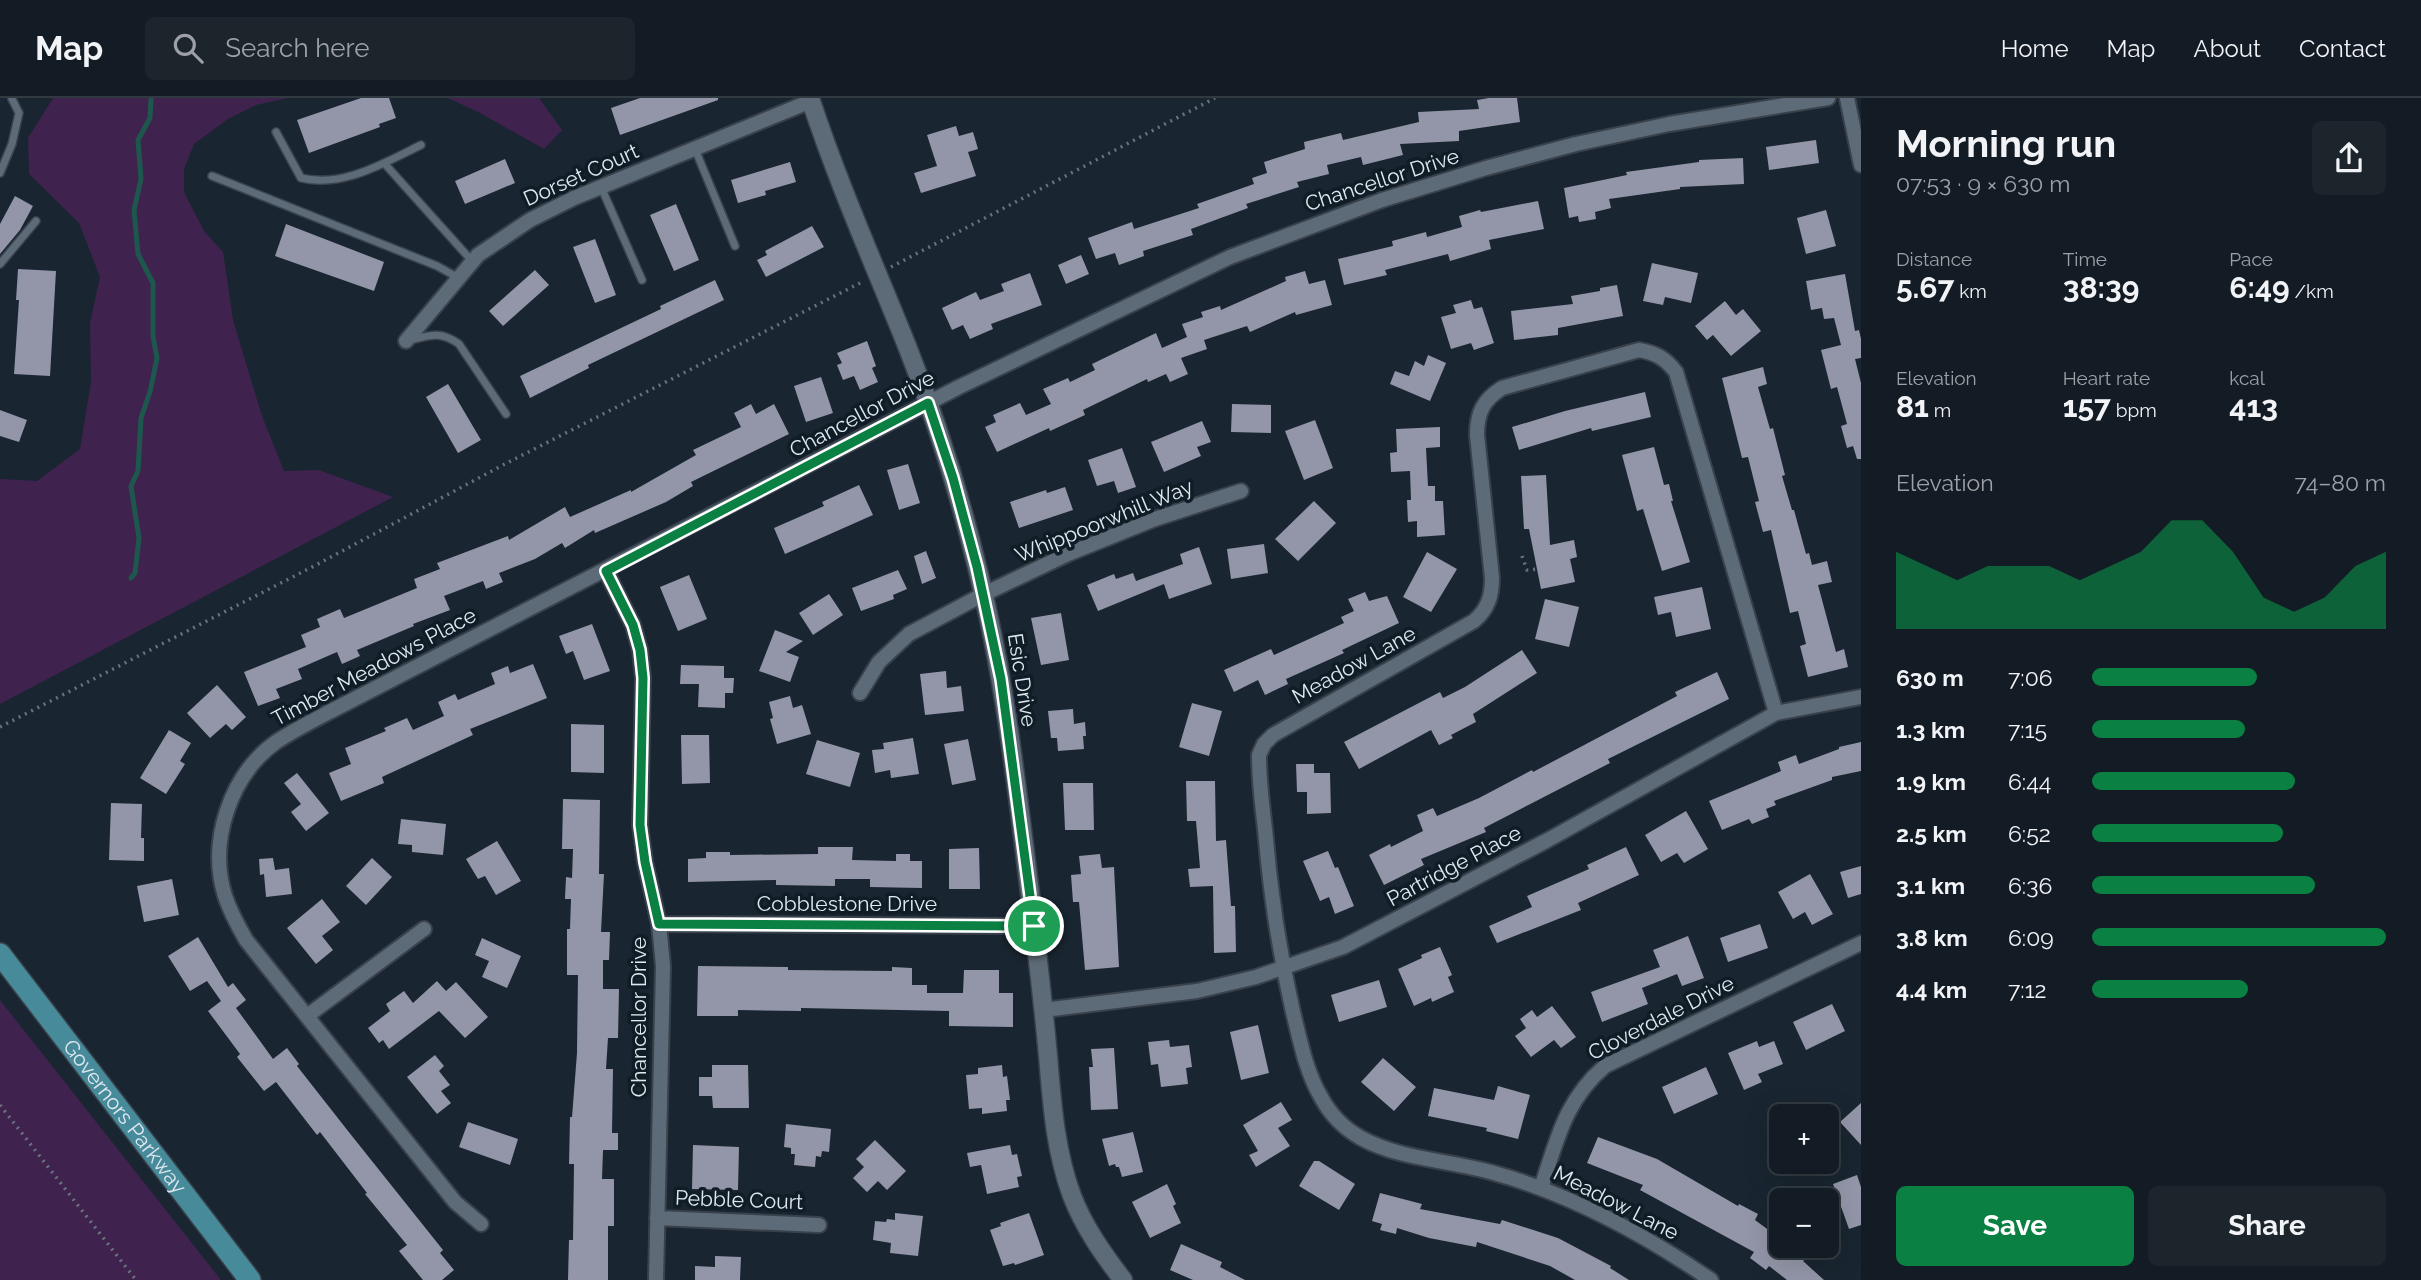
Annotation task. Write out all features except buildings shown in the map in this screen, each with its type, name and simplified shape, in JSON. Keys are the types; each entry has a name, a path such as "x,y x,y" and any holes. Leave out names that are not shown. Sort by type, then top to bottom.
{"main road":[{"name":"Governors Parkway","path":"0,954 250,1280"}],"street":[{"name":"Chancellor Drive","path":"656,1280 663,966 659,924 640,825 643,678 640,650 633,625 606,571 928,403 1195,272 1306,227 1486,168 1576,144 1710,116 1828,98"},
{"path":"1847,98 1861,165"},
{"name":"Esic Drive","path":"811,99 857,226 928,403 953,478 984,594 1001,679 1034,926 1055,1128 1072,1196 1087,1228 1123,1280"},
{"name":"Dorset Court","path":"406,341 472,261 492,244 530,220 601,187 811,99"},
{"name":"Meadow Lane","path":"1711,1280 1624,1226 1583,1205 1492,1172 1383,1148 1348,1128 1327,1106 1312,1079 1283,969 1270,893 1259,755 1264,744 1273,735 1474,621 1488,607 1492,578 1477,419 1490,396 1502,388 1639,350 1654,353 1667,361 1676,372 1776,713"},
{"name":"Whippoorwhill Way","path":"860,693 879,662 909,634 984,594 1068,554 1155,519 1241,491"},
{"name":"Timber Meadows Place","path":"481,1224 455,1202 246,940 225,898 221,881 220,841 225,813 243,778 261,755 276,742 333,710 606,571"},
{"name":"Partridge Place","path":"1044,1010 1197,991 1283,969 1343,947 1546,841 1776,713 1861,697"},
{"name":"Cobblestone Drive","path":"659,924 1034,926"},
{"path":"306,1016 424,929"},
{"name":"Cloverdale Drive","path":"1541,1188 1564,1119 1574,1098 1605,1066 1861,943"},
{"name":"Pebble Court","path":"657,1218 819,1225"}],"lane":[{"path":"0,173 12,144 19,113 12,99"},
{"path":"276,132 301,178 318,182 334,181 384,163 421,145"},
{"path":"695,148 735,246"},
{"path":"384,163 472,261"},
{"path":"212,176 425,261 457,277"},
{"path":"601,187 642,280"},
{"path":"0,264 36,221"},
{"path":"406,341 435,334 448,336 459,344 506,414"}],"path":[{"path":"888,269 1215,98"},
{"path":"0,727 863,281"},
{"path":"1522,556 1527,570 1537,569"},
{"path":"0,1105 136,1280"}],"shaded area":[{"path":"53,98 288,98 256,105 228,119 194,144 184,169 184,192 204,231 223,252 233,320 262,416 284,471 319,470 393,497 0,704 0,479 37,481 80,449 91,382 90,323 100,277 79,223 29,174 28,138"},
{"path":"448,98 539,98 562,130 544,149"},
{"path":"0,1000 221,1280 0,1280"}],"waterway":[{"path":"131,578 135,573 139,538 131,486 138,471 141,418 157,358 153,336 153,283 138,254 134,210 141,179 138,140 150,118 151,98"}],"route":[{"path":"928,403 953,478 984,594 1001,679 1034,926 659,924 640,825 643,678 640,650 633,625 606,571 928,403"}]}
